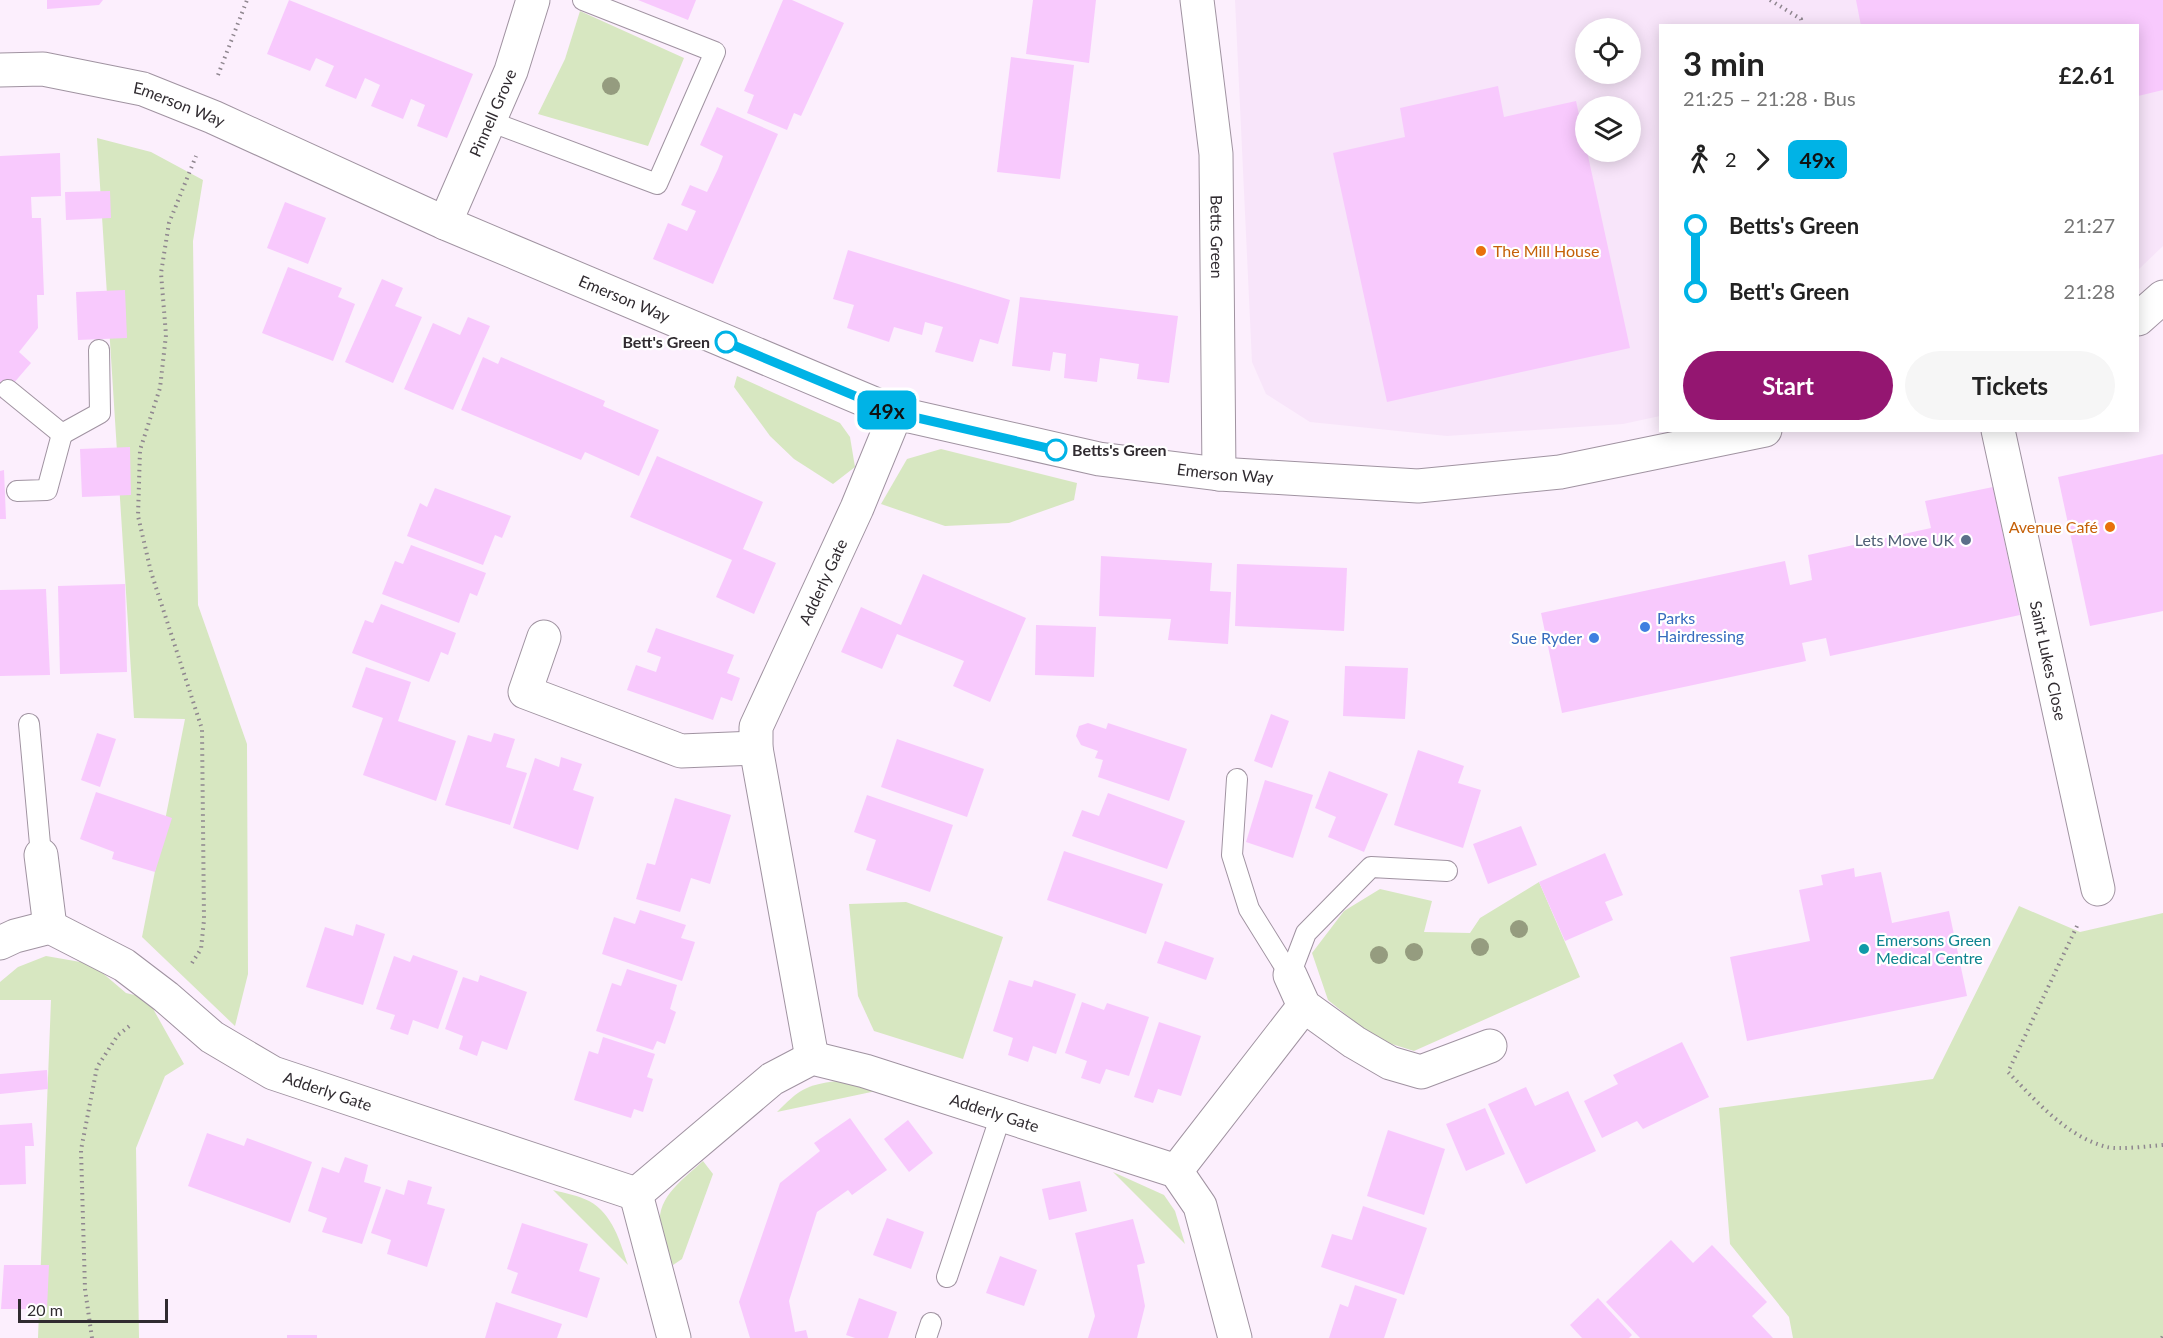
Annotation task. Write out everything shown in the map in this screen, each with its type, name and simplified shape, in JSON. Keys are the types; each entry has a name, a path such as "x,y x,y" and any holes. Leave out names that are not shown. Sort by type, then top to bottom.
{"street":[{"name":"Pinnell Grove","path":"445,223 511,70 533,0"},
{"name":"Betts Green","path":"1197,0 1216,154 1219,474"},
{"name":"Emerson Way","path":"0,70 44,69 143,89 213,117 445,223 896,413 1098,459 1219,474 1418,486 1560,472 1755,432"},
{"path":"2139,318 2163,297"},
{"name":"Adderly Gate","path":"896,413 857,508 756,727 756,748 812,1058 865,1071 1176,1171"},
{"name":"Saint Lukes Close","path":"1998,432 2098,889"},
{"path":"544,637 525,692 681,751 756,748"},
{"path":"0,943 15,936 50,927 41,855"},
{"name":"Adderly Gate","path":"50,927 124,965 166,997 212,1037 273,1073 636,1194"},
{"path":"1290,975 1304,1006 1354,1042 1390,1063 1421,1072 1490,1046"},
{"path":"1234,1338 1200,1206 1176,1171 1304,1006"},
{"path":"674,1338 636,1194 772,1079 812,1058"}],"lane":[{"path":"489,121 657,184 715,52 583,0"},
{"path":"17,491 47,490 62,434 100,412 99,350"},
{"path":"8,390 62,434"},
{"path":"29,724 41,855"},
{"path":"1237,779 1232,855 1249,909 1290,975"},
{"path":"1290,975 1306,933 1371,867 1447,871"},
{"path":"947,1276 1001,1115"}],"path":[{"path":"92,1338 85,1289 81,1150 97,1067 118,1035 166,997 201,949 204,920 202,729 151,572 138,516 140,450 160,388 166,335 161,273 169,223 213,117 218,74 247,0"},
{"path":"1770,0 1801,19 1802,24"},
{"path":"2098,889 2008,1072 2045,1109 2075,1134 2109,1148 2163,1145"}],"shaded area":[{"path":"1235,0 2163,0 2163,246 2139,269 2139,24 1659,24 1659,416 1623,424 1447,436 1310,422 1266,394 1252,362"}],"green space":[{"path":"580,11 684,58 648,146 538,114 565,59"},
{"path":"97,138 151,152 203,180 193,241 198,605 247,744 248,974 235,1026 142,937 185,719 134,718"},
{"path":"737,376 840,423 850,437 855,467 833,484 794,459 770,436 734,387"},
{"path":"941,449 1077,483 1074,500 1009,523 945,526 881,504 907,459"},
{"path":"1539,882 1580,977 1414,1051 1376,1039 1328,1000 1312,953 1344,911 1380,889 1432,901 1424,932 1470,933 1480,918"},
{"path":"906,902 1003,937 963,1059 874,1031 858,996 849,904"},
{"path":"2019,906 2080,932 2163,913 2163,1338 1793,1338 1789,1317 1730,1244 1719,1108 1933,1079"},
{"path":"46,956 92,964 126,993 147,998 184,1064 165,1076 136,1148 139,1338 38,1338 51,1000 0,1000 0,982 18,967"},
{"path":"837,1081 876,1091 777,1112 803,1090 817,1084"},
{"path":"703,1161 713,1174 682,1259 673,1265 663,1240 660,1215 673,1189"},
{"path":"1113,1172 1164,1195 1175,1211 1185,1244"},
{"path":"553,1190 589,1201 604,1213 614,1229 628,1265"}],"building":[{"path":"47,0 103,0 99,5 47,9"},
{"path":"289,0 473,74 447,138 417,126 425,105 411,99 403,119 371,106 380,85 365,78 356,99 325,86 334,66 316,58 310,71 267,54"},
{"path":"638,0 696,0 688,20"},
{"path":"783,0 792,0 844,23 801,116 794,113 787,130 747,113 754,95 744,91"},
{"path":"1033,0 1096,0 1089,63 1026,54"},
{"path":"1856,0 2163,0 2163,90 2139,96 2139,24 1861,24"},
{"path":"1011,57 1074,65 1060,179 997,172"},
{"name":"The Mill House","path":"1498,86 1504,117 1575,101 1575,162 1589,162 1630,348 1387,402 1333,153 1405,137 1400,108"},
{"path":"717,107 778,134 713,284 653,259 668,223 687,231 696,211 681,205 690,185 707,192 718,169 723,156 700,145"},
{"path":"60,153 61,196 31,197 32,218 41,218 44,295 37,295 38,328 19,352 31,363 0,399 0,156"},
{"path":"110,191 111,218 66,220 65,192"},
{"path":"285,202 326,218 308,264 267,248"},
{"path":"848,250 1010,300 998,344 980,339 973,362 935,352 943,327 925,322 922,335 894,327 889,342 847,328 854,305 833,299"},
{"path":"288,267 342,288 338,297 355,304 333,361 262,333"},
{"path":"382,279 403,288 395,306 422,317 393,383 345,362"},
{"path":"125,290 127,338 78,340 76,292"},
{"path":"1020,297 1178,316 1169,383 1137,379 1139,364 1100,358 1097,382 1064,378 1066,354 1053,352 1050,371 1012,366"},
{"path":"468,317 490,326 453,410 404,389 433,323 460,335"},
{"path":"483,357 498,364 501,357 605,401 603,406 659,430 639,476 585,452 581,460 461,410"},
{"path":"130,447 131,495 82,497 80,449"},
{"path":"2163,454 2163,611 2090,626 2058,477"},
{"path":"657,456 763,502 743,549 776,563 754,614 716,597 732,560 630,517"},
{"path":"4,470 6,519 0,519 0,471"},
{"path":"1993,487 2020,615 1830,656 1826,638 1802,643 1806,661 1562,713 1541,613 1785,561 1790,585 1812,580 1808,555 1931,528 1925,501"},
{"path":"435,488 511,516 502,538 495,535 483,565 407,536 420,503 427,507"},
{"path":"411,545 486,573 477,596 470,593 459,623 382,594 395,561 403,564"},
{"path":"1101,556 1212,563 1210,591 1231,592 1228,644 1168,640 1171,619 1099,616"},
{"path":"1237,564 1347,568 1344,631 1235,626"},
{"path":"923,574 1026,618 990,702 953,686 964,661 897,634 882,669 841,652 861,607 901,625"},
{"path":"125,584 127,672 60,674 58,586"},
{"path":"46,589 50,675 0,676 0,590"},
{"path":"381,604 456,633 448,655 441,652 429,682 352,653 365,620 373,623"},
{"path":"1036,625 1096,627 1094,677 1035,675"},
{"path":"656,628 734,655 727,673 740,678 732,701 721,697 713,720 627,690 636,665 656,672 661,657 647,652"},
{"path":"1345,666 1408,668 1405,719 1343,716"},
{"path":"366,667 411,682 398,721 456,741 436,801 363,775 383,718 352,707"},
{"path":"1271,714 1289,721 1272,768 1254,761"},
{"path":"1088,723 1106,729 1108,723 1187,749 1169,801 1098,777 1103,760 1095,758 1098,751 1081,745 1076,736 1079,726"},
{"path":"97,733 116,739 100,787 81,780"},
{"path":"494,733 515,739 506,767 527,773 510,825 445,805 468,735 491,742"},
{"path":"897,739 984,769 967,817 881,787"},
{"path":"1418,750 1464,766 1458,783 1481,790 1463,848 1394,825"},
{"path":"561,757 582,764 573,790 594,797 578,850 513,828 535,758 559,767"},
{"path":"1329,771 1388,794 1364,852 1328,837 1336,817 1315,808"},
{"path":"1265,780 1313,795 1293,858 1246,842"},
{"path":"96,792 172,818 155,872 112,859 114,852 80,839"},
{"path":"1108,793 1185,821 1167,869 1072,836 1082,810 1099,816"},
{"path":"867,795 953,825 930,892 866,870 876,840 854,832"},
{"path":"675,798 731,815 710,884 691,878 680,912 636,899 647,863 655,865"},
{"path":"1521,826 1537,865 1488,884 1473,844"},
{"path":"1064,851 1163,884 1146,934 1047,900"},
{"path":"1605,853 1623,895 1605,902 1613,920 1565,941 1539,882"},
{"name":"Emersons Green Medical Centre","path":"1854,868 1855,877 1881,872 1892,923 1949,911 1967,996 1747,1041 1730,957 1810,941 1799,890 1823,885 1821,875"},
{"path":"640,910 686,925 681,938 695,942 682,981 602,954 614,917 635,924"},
{"path":"356,924 385,934 363,1005 306,987 325,927 353,936"},
{"path":"1165,941 1214,958 1206,980 1157,963"},
{"path":"413,955 458,971 438,1029 413,1020 408,1035 390,1029 395,1015 376,1009 394,956 410,962"},
{"path":"627,969 677,985 670,1009 676,1012 665,1044 657,1041 653,1050 596,1031 612,983 621,986"},
{"path":"480,975 527,992 507,1050 482,1041 477,1056 459,1049 463,1036 445,1029 463,977 478,982"},
{"path":"1009,980 1032,987 1034,980 1076,994 1056,1054 1033,1046 1028,1062 1008,1055 1013,1038 993,1031"},
{"path":"1082,1002 1104,1010 1107,1003 1149,1017 1129,1076 1106,1069 1100,1084 1081,1078 1087,1061 1065,1053"},
{"path":"1159,1022 1201,1036 1181,1096 1158,1089 1153,1103 1134,1097"},
{"path":"603,1037 655,1054 647,1077 653,1079 643,1112 634,1109 631,1118 574,1100 589,1051 598,1054"},
{"path":"1682,1042 1709,1097 1643,1129 1637,1121 1602,1138 1584,1101 1618,1084 1613,1075"},
{"path":"47,1070 48,1089 0,1094 0,1074"},
{"path":"1526,1087 1535,1106 1568,1091 1596,1151 1526,1184 1488,1104"},
{"path":"1485,1108 1505,1154 1466,1171 1446,1124"},
{"path":"850,1118 887,1170 852,1195 848,1190 817,1212 789,1301 795,1332 806,1330 808,1338 750,1338 739,1302 780,1183 820,1151 814,1143"},
{"path":"908,1120 933,1153 909,1172 884,1139"},
{"path":"32,1123 34,1146 25,1146 26,1184 0,1185 0,1125"},
{"path":"1388,1130 1445,1149 1424,1215 1367,1196"},
{"path":"207,1133 244,1146 247,1138 312,1162 290,1223 188,1186"},
{"path":"345,1157 368,1165 364,1182 381,1187 362,1244 322,1232 327,1218 308,1211 322,1167 339,1173"},
{"path":"408,1180 432,1187 427,1204 445,1209 427,1267 387,1254 391,1240 371,1233 386,1189 404,1195"},
{"path":"1080,1181 1087,1211 1049,1220 1042,1189"},
{"path":"1363,1206 1427,1228 1404,1295 1321,1267 1332,1234 1352,1240"},
{"path":"887,1218 924,1232 911,1269 873,1255"},
{"path":"1133,1219 1145,1263 1137,1265 1145,1306 1137,1338 1088,1338 1095,1316 1075,1233"},
{"path":"522,1223 588,1244 579,1271 600,1278 587,1318 511,1293 518,1273 507,1269"},
{"path":"1671,1240 1693,1263 1712,1245 1767,1302 1752,1316 1773,1338 1640,1338 1606,1302"},
{"path":"1000,1256 1037,1270 1024,1306 986,1293"},
{"path":"4,1265 49,1265 47,1309 1,1309"},
{"path":"1355,1285 1397,1299 1384,1338 1329,1338 1340,1304 1348,1307"},
{"path":"859,1298 897,1312 888,1338 855,1338 846,1335"},
{"path":"1598,1298 1632,1335 1629,1338 1582,1338 1570,1325"},
{"path":"496,1302 562,1324 557,1338 485,1338"},
{"path":"287,1335 317,1335 317,1338 287,1338"}],"bus line":[{"name":"49x","path":"726,342 896,413 1056,450"}],"place":[{"name":"The Mill House","path":"1481,251"},
{"name":"Bett's Green","path":"726,342"},
{"name":"Betts's Green","path":"1056,450"},
{"name":"Avenue Café","path":"2110,527"},
{"name":"Lets Move UK","path":"1966,540"},
{"name":"Parks Hairdressing","path":"1645,627"},
{"name":"Sue Ryder","path":"1594,638"},
{"name":"Emersons Green Medical Centre","path":"1864,949"}]}
